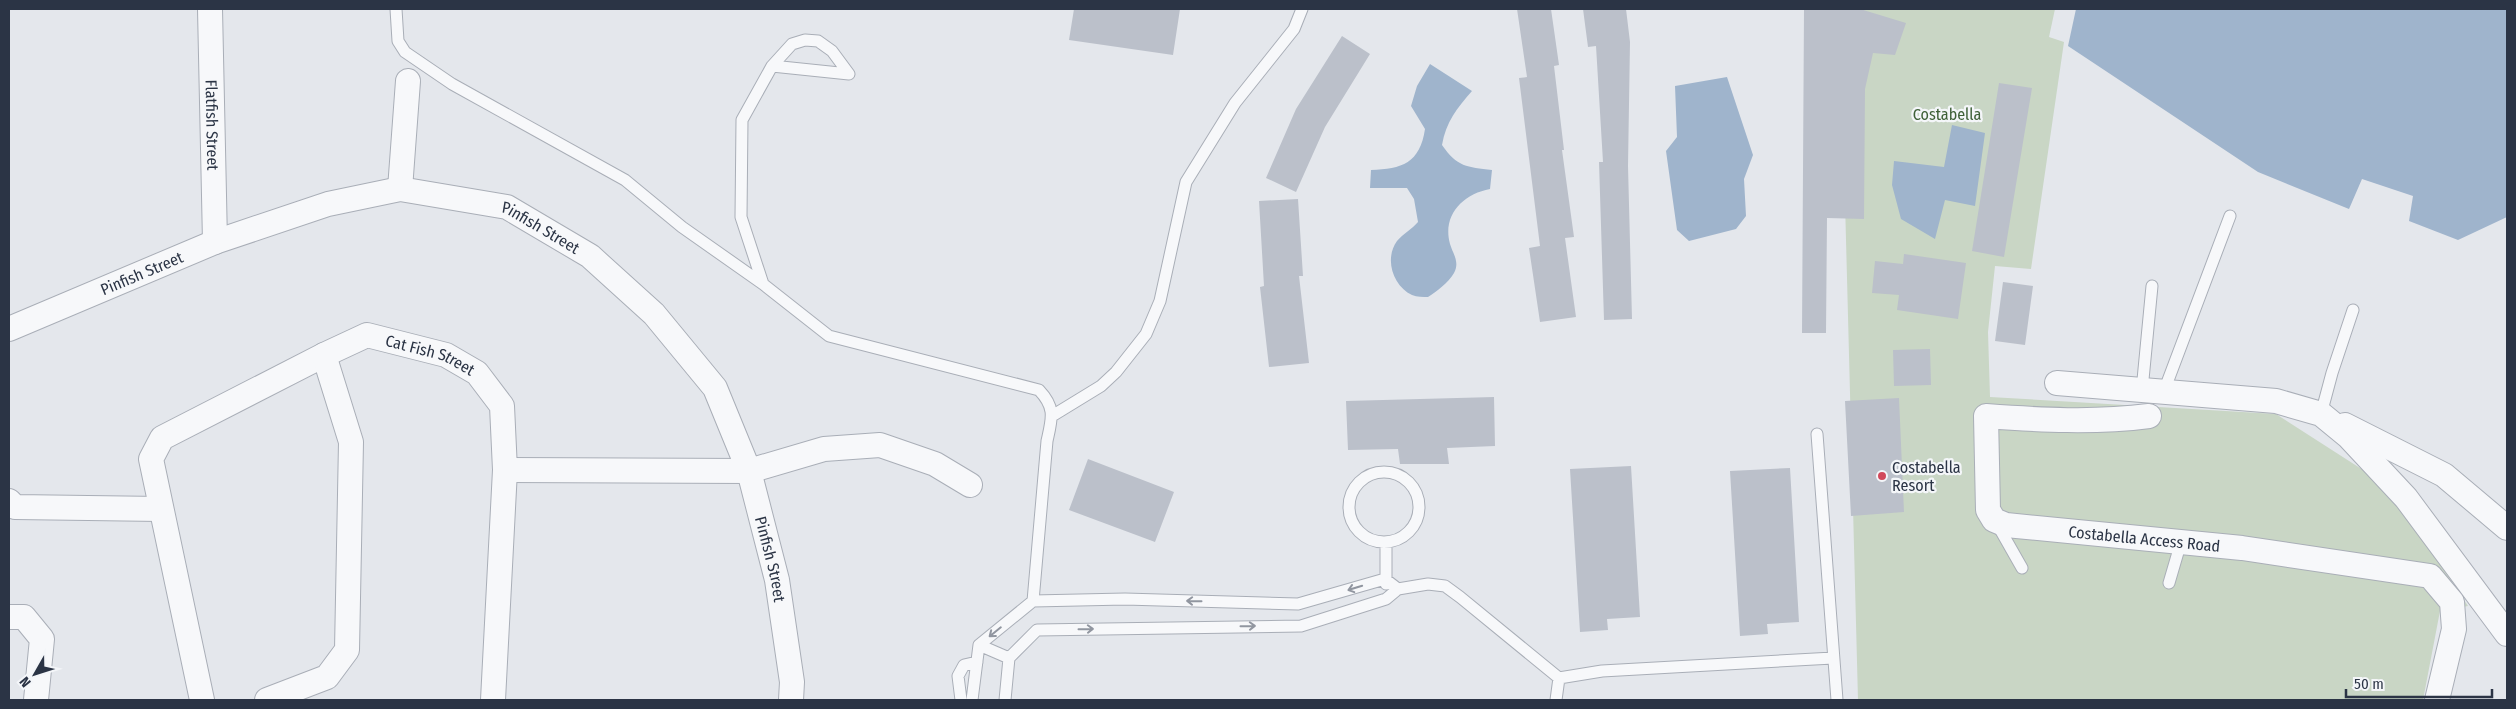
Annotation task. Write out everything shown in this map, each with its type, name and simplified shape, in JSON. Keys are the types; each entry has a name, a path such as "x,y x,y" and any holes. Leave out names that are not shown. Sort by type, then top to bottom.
{"street":[{"name":"Flatfish Street","path":"210,9 216,242"},
{"path":"400,189 408,81"},
{"name":"Pinfish Street","path":"9,329 216,242 328,204 400,189 507,207 590,256 654,314 715,388 749,471 777,580 792,682 791,700"},
{"name":"Cat Fish Street","path":"161,509 151,459 162,438 367,335 446,355 477,373 502,406 505,470 493,700"},
{"path":"267,700 328,677 347,650 351,442 324,355"},
{"path":"2057,384 2276,401 2321,414 2444,474 2507,528"},
{"path":"2321,414 2349,437 2406,498 2507,634"},
{"path":"1994,520 1988,510 1986,416 2101,421 2149,416"},
{"path":"505,470 749,471 824,449 880,445 935,464 970,485"},
{"path":"9,501 15,507 161,509 202,700"},
{"name":"Costabella Access Road","path":"1994,520 2006,525 2292,555 2430,576 2452,602 2454,628 2437,700"},
{"path":"9,618 24,617 42,638 36,700"}],"lane":[{"path":"396,9 398,41 405,52 452,84 625,180 682,227 763,284 829,336 1039,390 1050,401 1052,416 1047,441 1033,601"},
{"path":"1052,416 1101,386 1116,372 1146,334 1160,301 1186,182 1235,103 1294,29 1302,9"},
{"path":"763,284 742,217 742,120 772,66 792,44 805,40 818,41 832,51 849,74 772,66"},
{"path":"2153,391 2230,216"},
{"path":"2152,286 2153,391"},
{"path":"2321,414 2332,373 2353,310"},
{"path":"1817,434 1837,700"},
{"path":"1394,473 1414,488 1420,512 1409,534 1386,544 1363,536 1349,516 1352,491 1370,474 1394,473"},
{"path":"1994,520 2022,568"},
{"path":"2169,583 2181,542"},
{"path":"1386,544 1386,599"},
{"path":"1386,579 1398,589"},
{"path":"972,700 979,645 1033,601 1125,600 1298,604 1332,596 1386,579"},
{"path":"1006,700 1009,658 1037,630 1301,626 1386,599 1398,589 1428,584 1444,586 1559,678 1602,671 1833,658"},
{"path":"1332,596 1334,616"},
{"path":"1298,604 1301,626"},
{"path":"979,645 1009,658"},
{"path":"961,700 958,676 964,665 977,662"},
{"path":"1556,700 1559,678"}],"green space":[{"name":"Costabella","path":"1840,9 2055,9 2049,37 2064,42 2031,269 1995,266 1988,332 1990,397 2276,414 2388,486 2468,606 2440,611 2423,700 1858,700"}],"water":[{"path":"2076,9 2507,9 2507,217 2458,240 2409,221 2413,196 2362,179 2349,209 2258,172 2068,46"},
{"path":"1430,64 1472,91 1453,116 1446,129 1442,145 1453,158 1463,165 1492,170 1490,189 1463,201 1452,215 1448,234 1456,262 1454,273 1449,280 1428,297 1418,297 1405,291 1395,279 1391,264 1393,248 1397,241 1418,222 1414,199 1407,188 1370,188 1371,170 1400,166 1414,157 1419,150 1425,129 1411,106 1417,86"},
{"path":"1727,77 1753,155 1744,179 1746,216 1736,229 1689,241 1677,230 1666,151 1677,137 1675,86"},
{"path":"1952,125 1985,133 1975,206 1945,200 1935,239 1901,219 1892,185 1894,161 1944,167"}],"building":[{"path":"1074,9 1180,9 1173,55 1069,40"},
{"path":"1517,9 1551,9 1559,65 1554,66 1564,150 1562,150 1574,237 1565,238 1576,317 1540,322 1529,248 1540,246 1519,78 1527,77"},
{"path":"1583,9 1626,9 1630,42 1628,166 1632,319 1604,320 1599,162 1603,162 1596,46 1588,47"},
{"path":"1804,9 1860,9 1906,23 1895,55 1873,53 1865,89 1864,219 1827,218 1826,333 1802,333"},
{"path":"1342,36 1370,54 1325,127 1296,192 1266,178 1296,109"},
{"path":"1999,83 2032,88 2004,257 1972,251"},
{"path":"1298,199 1303,276 1299,276 1309,363 1269,367 1260,287 1264,286 1259,201"},
{"path":"1904,254 1966,263 1958,319 1897,310 1899,295 1872,293 1875,261 1903,264"},
{"path":"2003,282 2033,286 2025,345 1995,341"},
{"path":"1930,349 1931,385 1894,386 1893,350"},
{"path":"1494,397 1495,446 1447,448 1449,464 1400,464 1398,449 1348,450 1346,401"},
{"path":"1899,398 1904,512 1851,516 1845,401"},
{"path":"1088,459 1174,492 1155,542 1069,510"},
{"path":"1631,466 1640,617 1607,619 1608,630 1580,632 1570,469"},
{"path":"1790,468 1799,622 1767,624 1768,634 1740,636 1730,471"}],"place":[{"name":"Costabella Resort","path":"1882,476"}]}
